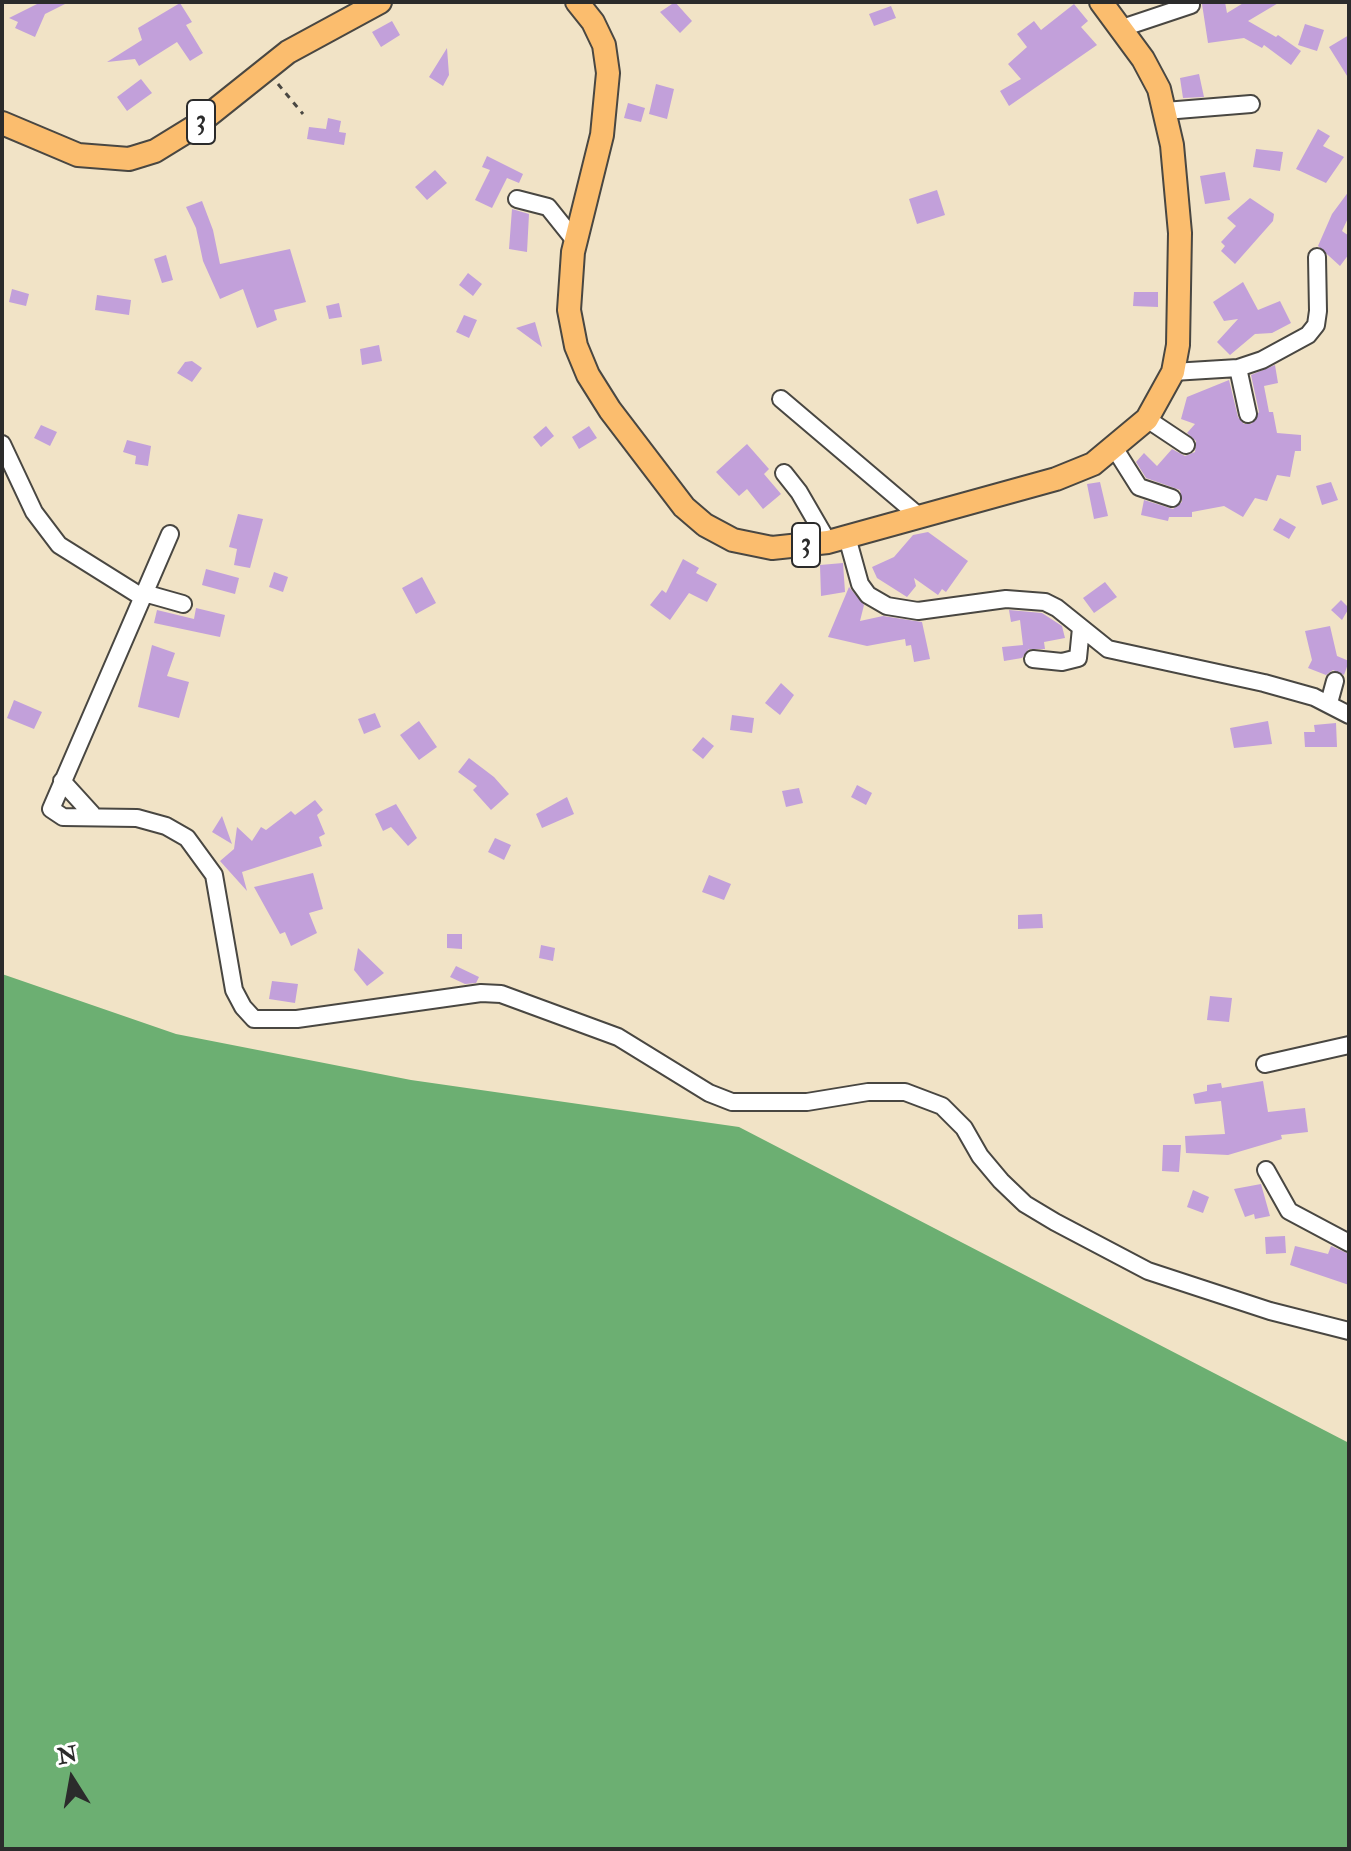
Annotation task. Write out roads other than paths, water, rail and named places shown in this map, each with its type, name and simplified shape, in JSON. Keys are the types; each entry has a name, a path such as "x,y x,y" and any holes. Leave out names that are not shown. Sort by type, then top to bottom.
{"highway":[{"name":"3","path":"2,123 78,155 129,159 155,151 194,127 288,52 380,2"},
{"name":"3","path":"577,2 593,22 604,45 608,73 602,135 576,242 569,310 588,375 646,460 684,507 705,525 733,540 772,548 837,540 1056,479 1093,464 1115,449 1147,419 1173,372 1178,333 1180,233 1165,111 1143,59 1101,2"}],"street":[{"path":"1122,28 1191,5"},
{"path":"1165,111 1251,104"},
{"path":"517,199 548,207 576,242"},
{"path":"1173,372 1238,368 1294,344 1316,325 1317,257"},
{"path":"1238,368 1248,414"},
{"path":"781,399 920,517"},
{"path":"1147,419 1186,445"},
{"path":"2,444 34,512 59,545 143,595 183,604"},
{"path":"1115,449 1139,487 1172,498"},
{"path":"784,473 837,540 868,595 887,606 918,611 1006,599 1031,600 1057,608 1108,649 1219,672 1329,703 1349,715"},
{"path":"170,534 52,804 54,814 137,818 166,826 187,838 207,862 219,891 234,990 254,1019 297,1019 481,993 501,994 618,1037 709,1093 732,1102 807,1102 868,1092 905,1092 942,1106 964,1128 980,1156 1001,1181 1025,1204 1055,1222 1148,1271 1270,1311 1349,1331"},
{"path":"1033,659 1062,662 1078,658 1081,628"},
{"path":"1329,703 1335,681"},
{"path":"62,781 92,814"},
{"path":"1265,1064 1349,1045"},
{"path":"1266,1170 1289,1211 1349,1243"}]}
